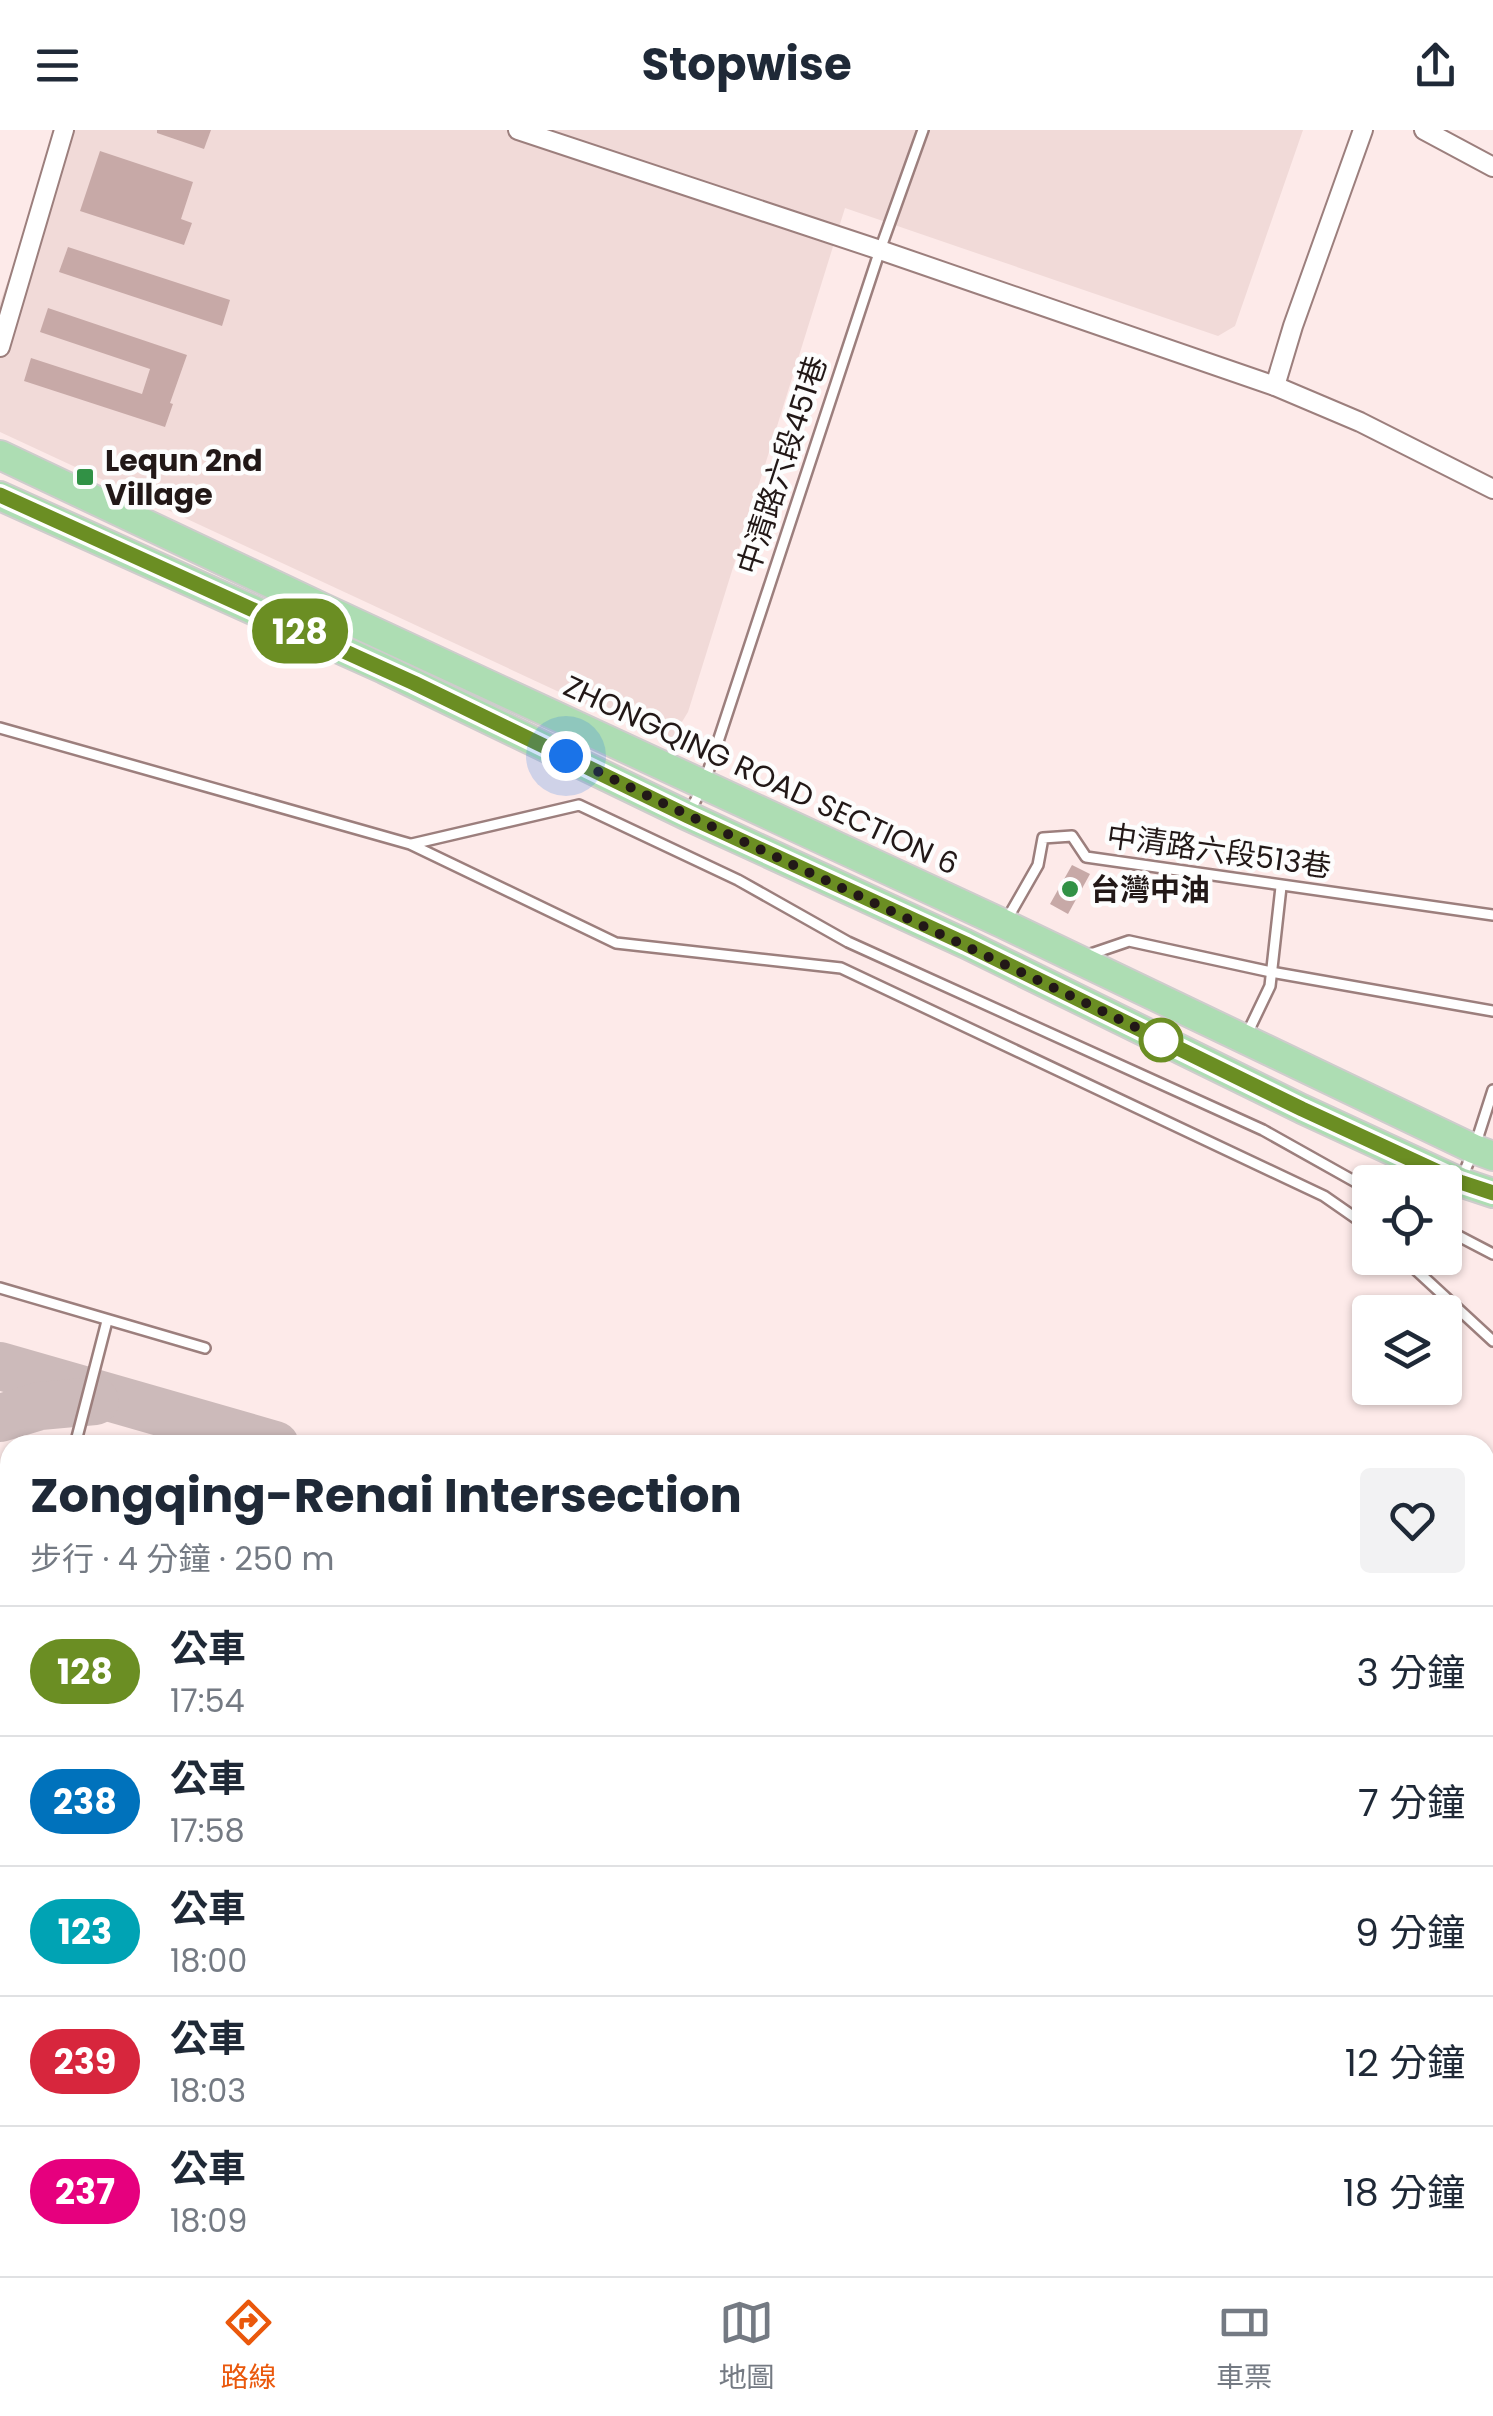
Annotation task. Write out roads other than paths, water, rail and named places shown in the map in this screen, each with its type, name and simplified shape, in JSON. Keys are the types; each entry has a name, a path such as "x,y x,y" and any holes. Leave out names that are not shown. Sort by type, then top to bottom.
{"main road":[{"name":"ZHONGQING ROAD SECTION 6","path":"0,456 1484,1152"},
{"path":"0,496 384,669 1423,1165"},
{"path":"1462,1183 1493,1193"}],"street":[{"path":"0,347 64,130"},
{"path":"518,130 1275,386 1360,422 1493,489"},
{"path":"1275,386 1363,130"},
{"path":"1424,130 1493,168"}],"lane":[{"name":"中清路六段451巷","path":"688,816 704,784 923,130"},
{"path":"0,728 410,844 616,943 841,968 1324,1196 1352,1215"},
{"path":"410,844 580,805 738,880 848,942 1263,1130 1352,1180"},
{"name":"中清路六段513巷","path":"1004,924 1038,865 1042,838 1072,836 1086,857 1493,916"},
{"path":"1244,1040 1270,986 1281,886"},
{"path":"1076,960 1130,941 1271,972 1493,1011"},
{"path":"1462,1180 1484,1152 1493,1092"},
{"path":"1462,1238 1493,1254"},
{"path":"1421,1275 1493,1341"},
{"path":"0,1288 205,1348"},
{"path":"78,1435 107,1321"}],"place":[{"name":"Lequn 2nd Village","path":"85,477"},
{"name":"台灣中油","path":"1070,889"}]}
